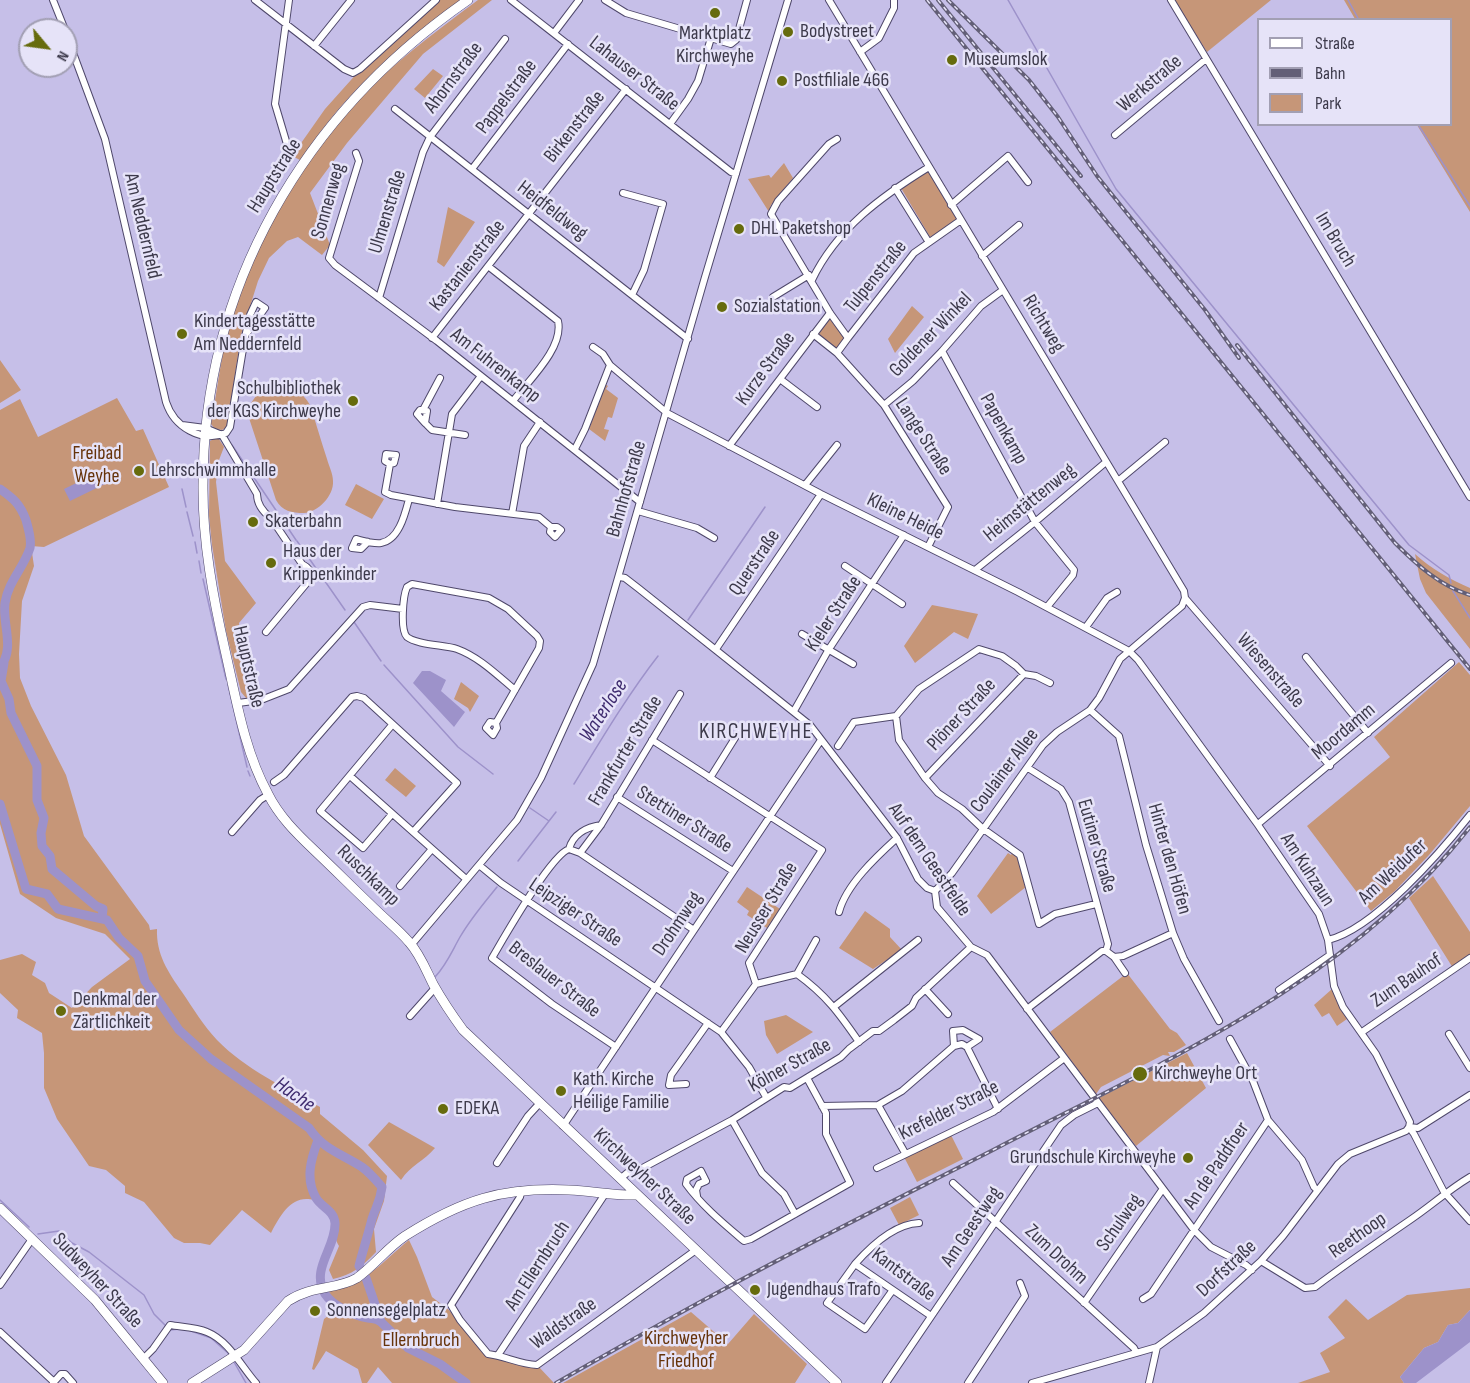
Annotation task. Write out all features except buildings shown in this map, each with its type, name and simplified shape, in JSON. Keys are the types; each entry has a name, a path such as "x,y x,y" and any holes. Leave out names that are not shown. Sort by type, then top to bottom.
{"main road":[{"name":"Hauptstraße","path":"268,795 251,755 238,703 220,628 206,547 202,492 205,432 223,332 244,270 279,199 318,140 383,68 468,0"},
{"name":"Ruschkamp","path":"268,795 292,829 412,944 435,988"},
{"name":"Kirchweyher Straße","path":"435,988 463,1030 837,1383"},
{"path":"609,1195 622,1181"},
{"path":"192,1383 253,1341 288,1301 297,1295 349,1282 362,1274 399,1240 452,1210 483,1197 522,1190 569,1190 609,1195 638,1195"},
{"name":"Sudweyher Straße","path":"0,1208 95,1300 163,1383"}],"street":[{"name":"Am Neddernfeld","path":"53,0 60,18"},
{"path":"255,0 344,69 353,73 436,0"},
{"path":"289,0 274,104 289,151"},
{"path":"314,46 351,0"},
{"name":"Lahauser Straße","path":"511,0 736,174"},
{"path":"554,33 579,0"},
{"path":"605,0 626,13 730,44 734,43 747,0"},
{"name":"Bahnhofstraße","path":"412,944 517,820 541,778 594,664 788,0"},
{"name":"Richtweg","path":"829,0 1184,591 1185,598"},
{"path":"861,52 879,38 894,8 894,0"},
{"name":"Im Bruch","path":"1171,0 1470,497"},
{"path":"670,124 698,81 711,38"},
{"name":"Ahornstraße","path":"430,137 505,39"},
{"name":"Pappelstraße","path":"472,169 568,44"},
{"name":"Werkstraße","path":"1115,135 1206,59"},
{"name":"Am Neddernfeld","path":"78,67 105,139 169,412 182,425 205,432"},
{"name":"Birkenstraße","path":"529,215 626,89"},
{"name":"Heidfeldweg","path":"395,109 688,339"},
{"name":"Ulmenstraße","path":"379,298 423,152 430,137"},
{"path":"837,139 829,144 778,201 771,214 830,313 848,338 837,353"},
{"name":"Sonnenweg","path":"329,258 359,161 356,153"},
{"path":"951,205 1008,156 1028,182"},
{"path":"774,297 811,278 833,246 863,212 895,188 929,167"},
{"path":"895,188 928,241"},
{"path":"622,193 663,204 644,270 632,295"},
{"name":"Kastanienstraße","path":"432,338 529,215"},
{"name":"Tulpenstraße","path":"848,338 914,254 928,241 961,220"},
{"path":"982,256 1019,225"},
{"name":"Am Fuhrenkamp","path":"329,258 335,265 575,449 640,502"},
{"path":"488,266 558,321 560,329 554,350 513,401"},
{"name":"Goldener Winkel","path":"884,405 913,381 981,306 1003,290"},
{"name":"Kurze Straße","path":"729,446 830,313"},
{"path":"205,432 222,435 230,427 238,369 247,333"},
{"name":"Lange Straße","path":"813,334 837,353 884,405 948,507 928,547"},
{"name":"Kleine Heide","path":"594,347 603,354 610,365 667,413 821,495 975,570 1129,651"},
{"name":"Papenkamp","path":"942,351 1035,522 1074,570 1073,575 1047,607"},
{"path":"575,449 610,365"},
{"path":"437,504 452,414 481,376"},
{"path":"440,378 423,410 427,411 425,423 432,430 465,435"},
{"path":"780,379 817,407"},
{"path":"512,514 524,446 540,422"},
{"path":"222,435 257,494 257,500 264,512 271,518 311,574 311,578 266,632"},
{"path":"1118,481 1165,442"},
{"path":"805,485 837,445"},
{"name":"Heimstättenweg","path":"975,570 1106,462"},
{"path":"390,464 386,492 437,504 538,517 551,527"},
{"name":"Querstraße","path":"716,649 821,495"},
{"path":"368,542 382,543 393,536 402,522 409,499"},
{"path":"638,511 697,528 714,538"},
{"name":"Kieler Straße","path":"794,711 829,650 904,535"},
{"path":"845,566 902,604"},
{"name":"Auf dem Geestfelde","path":"620,577 625,578 810,725 897,838 918,879 927,888 935,891 937,907 971,947 987,955 1162,1191 1211,1247 1252,1270"},
{"path":"496,723 515,690 539,648 540,641 537,636 508,609 489,598 412,584 407,587 403,609 404,631 407,636 465,653 515,690"},
{"path":"1086,627 1107,598 1117,592"},
{"path":"1129,651 1182,606 1185,598"},
{"name":"Wiesenstraße","path":"1185,598 1330,766"},
{"path":"238,703 261,700 289,689 363,607 370,605 403,609"},
{"path":"802,634 853,664"},
{"path":"838,746 854,722 896,716 919,689 979,649 1002,656 1024,674 1036,676 1050,683"},
{"name":"Coulainer Allee","path":"935,891 951,873 1050,737 1090,710 1099,698 1119,659 1129,651"},
{"name":"Am Kuhzaun","path":"1129,651 1138,660 1258,824 1319,914 1328,940 1334,986 1343,1007 1376,1054 1410,1122 1409,1127 1444,1192 1470,1221"},
{"path":"1306,657 1368,733"},
{"name":"Moordamm","path":"1258,824 1330,766 1450,663"},
{"name":"Plöner Straße","path":"925,778 1024,674"},
{"name":"Frankfurter Straße","path":"580,853 601,825 680,694"},
{"path":"274,782 284,775 352,698 357,696 364,698 457,783 413,832"},
{"name":"Hinter den Höfen","path":"1090,710 1119,736 1146,845 1173,933 1184,959 1219,1021"},
{"path":"896,716 899,740 925,778 939,793 962,809 982,828 1020,855 1039,924 1055,914 1096,904"},
{"path":"392,725 320,811 363,848 392,814"},
{"path":"710,778 740,730"},
{"path":"652,740 770,816"},
{"name":"Drohmweg","path":"563,1126 821,741"},
{"name":"Eutiner Straße","path":"1028,768 1061,789 1069,802 1108,944 1106,951"},
{"path":"350,776 466,879"},
{"path":"232,832 260,800 268,795"},
{"name":"Stettiner Straße","path":"617,797 734,871"},
{"name":"Am Weidufer","path":"1328,940 1341,937 1383,907 1433,859 1470,815"},
{"name":"Neusser Straße","path":"756,984 748,963 822,850 770,816"},
{"name":"Frankfurter Straße","path":"527,900 558,857 569,849 571,841 588,827 601,825"},
{"path":"839,912 842,900 875,857 897,838"},
{"path":"400,886 432,849"},
{"path":"569,849 580,853 694,930"},
{"name":"Leipziger Straße","path":"479,865 721,1032 752,1070 766,1097"},
{"name":"Breslauer Straße","path":"527,900 492,958 552,1004 616,1047"},
{"path":"1114,957 1123,956 1173,933"},
{"path":"721,1032 756,984 797,974 816,940"},
{"path":"835,1006 918,940"},
{"name":"Kölner Straße","path":"622,1181 627,1173 637,1171 732,1120 766,1097 784,1087 790,1088 841,1057 912,1006 925,989 971,947"},
{"path":"1027,1009 1102,951 1114,957 1125,973"},
{"path":"1279,990 1330,955"},
{"name":"Zum Bauhof","path":"1362,1032 1470,958"},
{"path":"797,974 835,1006 859,1042"},
{"path":"410,1016 435,988"},
{"path":"925,989 948,1014"},
{"path":"686,1084 669,1085 671,1075 708,1023"},
{"path":"954,1046 953,1031 963,1030 979,1039 967,1047"},
{"path":"1449,1034 1470,1068"},
{"path":"1230,1039 1253,1081 1268,1120 1297,1152 1317,1190"},
{"path":"822,1106 878,1105 902,1091 954,1046 962,1044 967,1047 998,1109"},
{"name":"Krefelder Straße","path":"877,1168 998,1109 1064,1059"},
{"path":"697,1196 725,1225 744,1240 751,1239 850,1183 826,1134 826,1113 807,1078"},
{"name":"Dorfstraße","path":"1032,1383 1157,1347 1204,1313 1262,1261 1338,1164 1350,1154 1406,1131 1409,1127 1418,1128 1470,1095"},
{"name":"Am Geestweg","path":"886,1383 1061,1125 1074,1115 1098,1103"},
{"path":"497,1163 528,1116 539,1104"},
{"path":"878,1105 904,1153"},
{"path":"732,1120 762,1173 784,1194 795,1214"},
{"name":"An de Paddfoer","path":"1143,1299 1151,1294 1268,1120"},
{"name":"Reethoop","path":"1262,1261 1305,1288 1315,1287 1370,1246 1412,1219 1444,1192 1470,1177"},
{"name":"Zum Drohm","path":"953,1183 1136,1352"},
{"name":"Waldstraße","path":"522,1190 520,1197 452,1301 451,1308 483,1351 488,1354 498,1355 506,1360 537,1365 696,1250"},
{"name":"Schulweg","path":"1084,1303 1162,1191"},
{"name":"Am Ellernbruch","path":"498,1355 609,1195"},
{"name":"Kantstraße","path":"919,1223 905,1226 875,1242 855,1264 931,1316"},
{"path":"0,1285 32,1239"},
{"path":"855,1264 827,1303 865,1329 892,1291"},
{"path":"968,1383 1025,1296 1020,1283"},
{"path":"143,1359 170,1325 209,1333 225,1344 256,1383"},
{"path":"0,1332 54,1382 61,1374 65,1374 73,1383"},
{"path":"1149,1383 1157,1347"}],"green space":[{"path":"438,0 460,0 395,53 358,88 320,132 300,160 292,156 325,109 359,71"},
{"path":"478,0 492,0 423,54 347,143 310,193 330,245 322,255 298,237 287,241 269,258 258,281 241,335 227,427 222,430 215,429 211,424 221,364 239,299 263,239 295,182 332,129 367,90 413,50"},
{"path":"1174,0 1271,0 1207,52"},
{"path":"1344,0 1470,0 1470,212 1418,126 1452,126 1452,18 1354,18"},
{"path":"433,69 443,76 425,98 414,89"},
{"path":"784,163 793,178 771,205 769,212 748,179 769,175 771,178"},
{"path":"928,171 958,221 930,237 901,188"},
{"path":"448,207 475,222 444,267 437,262"},
{"path":"912,306 924,317 895,353 888,339"},
{"path":"830,314 847,338 837,352 814,334"},
{"path":"0,360 21,390 0,403"},
{"path":"605,384 608,386 606,389 618,398 612,418 608,417 604,429 609,430 605,441 589,429"},
{"path":"275,385 295,390 310,405 332,473 331,492 320,506 309,512 288,511 276,500 248,415 251,403 256,396 261,391"},
{"name":"Freibad Weyhe","path":"117,398 136,431 143,429 169,487 44,547 31,546 34,566 22,601 20,678 31,706 66,775 84,836 149,925 150,930 157,929 157,938 164,962 203,1022 217,1040 240,1060 320,1107 320,1114 363,1150 387,1176 384,1201 374,1229 376,1252 357,1269 333,1279 329,1270 339,1246 335,1234 337,1219 329,1207 315,1200 298,1200 292,1204 280,1217 271,1233 242,1210 210,1245 184,1243 174,1238 144,1202 125,1193 125,1186 106,1170 89,1166 57,1119 44,1088 42,1033 17,1018 18,1010 0,993 0,960 22,954 36,962 32,975 45,983 49,993 72,1008 92,987 130,959 105,934 56,918 20,894 0,824 0,410 20,399 38,437"},
{"path":"219,439 224,447 219,460 216,482 225,561 256,603 239,623 241,645 255,697 246,698 241,692 226,631 212,545 209,516 210,441"},
{"path":"356,484 384,499 372,519 345,505"},
{"path":"1415,554 1441,573 1470,588 1470,649 1426,593 1420,579"},
{"path":"932,605 978,614 968,639 954,632 915,663 904,646"},
{"path":"1459,662 1470,675 1470,806 1429,855 1395,891 1371,911 1307,826 1390,757 1374,737"},
{"path":"461,682 479,696 470,712 468,708 454,699"},
{"path":"395,768 416,786 406,797 385,780"},
{"path":"1008,853 1017,856 1026,887 991,914 977,896"},
{"path":"1433,876 1470,932 1470,956 1453,968 1409,898"},
{"path":"747,887 780,909 767,928 747,915 749,911 737,902"},
{"path":"865,911 890,929 890,937 902,950 873,969 839,948"},
{"path":"1127,973 1170,1029 1177,1033 1186,1045 1174,1052 1168,1052 1170,1056 1163,1055 1101,1087 1096,1094 1050,1032"},
{"path":"1332,989 1347,1019 1337,1026 1329,1013 1322,1017 1314,1005"},
{"path":"786,1015 813,1032 777,1054 766,1035 764,1021"},
{"path":"1187,1053 1206,1088 1136,1146 1099,1098"},
{"path":"389,1122 435,1148 401,1180 368,1145"},
{"path":"951,1135 963,1159 917,1182 904,1157"},
{"path":"910,1197 919,1215 899,1225 890,1208"},
{"name":"Ellernbruch","path":"409,1240 432,1297 449,1310 483,1352 538,1366 554,1383 392,1383 378,1367 367,1383 362,1383 358,1369 326,1351 314,1370 312,1369 324,1319 332,1313 336,1301 327,1291 361,1280"},
{"path":"1470,1288 1470,1310 1458,1323 1448,1325 1438,1342 1424,1348 1400,1377 1404,1383 1298,1383 1330,1372 1320,1353 1345,1338 1328,1317 1346,1299 1368,1320 1407,1295"},
{"name":"Kirchweyher Friedhof","path":"691,1312 728,1344 754,1314 807,1364 795,1383 563,1383"}],"shaded area":[{"path":"99,472 105,484 70,501 64,489"},
{"path":"422,671 430,671 446,680 441,691 465,712 454,727 413,683"},
{"path":"1470,1310 1470,1342 1416,1383 1404,1383 1400,1377 1424,1348 1438,1342 1448,1325 1458,1323"}],"waterway":[{"path":"1008,0 1116,189 1409,545 1449,575 1451,583"},
{"path":"1348,0 1358,18"},
{"path":"1419,126 1470,206"},
{"path":"232,445 296,540"},
{"name":"Hache","path":"0,489 19,506 26,520 31,541 5,603 8,643 1,666"},
{"path":"182,489 186,507"},
{"name":"Waterlose","path":"688,620 765,507"},
{"path":"187,512 193,536"},
{"path":"297,541 345,610"},
{"path":"195,542 197,553"},
{"path":"199,561 201,573"},
{"path":"203,579 226,679"},
{"path":"1453,591 1470,618"},
{"path":"354,622 381,661"},
{"name":"Waterlose","path":"574,784 625,702 658,656"},
{"name":"Hache","path":"4,663 1,681 9,699 11,713 37,766 37,800 44,818 41,833 42,846 50,856 52,869 96,906 103,909 102,918"},
{"path":"384,665 458,747 493,774"},
{"path":"228,685 247,767"},
{"path":"248,771 250,776"},
{"name":"Hache","path":"0,804 26,889 47,894 58,909 107,920 119,938 138,956 145,981 179,1030 211,1059 309,1128 327,1146 365,1169 382,1187 359,1266 366,1278 381,1322 408,1348 440,1364 466,1383"},
{"path":"530,808 549,821"},
{"path":"518,861 556,812"},
{"name":"Waterlose","path":"435,977 469,923 497,887"},
{"path":"318,1140 311,1162 311,1184 316,1198 330,1212 335,1223 332,1241 322,1267 321,1285 325,1294 344,1310 381,1322"},
{"path":"0,1200 29,1227"},
{"path":"38,1234 59,1231 72,1243 89,1252 144,1295 154,1314 166,1326"},
{"path":"170,1330 180,1329"},
{"path":"191,1331 211,1338 229,1354"},
{"path":"234,1362 246,1383"}],"railway":[{"path":"927,0 1470,669"},
{"path":"938,0 1081,176"},
{"path":"948,0 1029,80 1058,117 1097,176 1205,310 1239,358"},
{"path":"1237,345 1395,543 1420,567 1449,586 1470,595"},
{"path":"556,1383 759,1270 1124,1083 1250,1013 1311,974 1368,930 1422,882 1470,827"}],"place":[{"name":"Marktplatz Kirchweyhe","path":"715,13"},
{"name":"Bodystreet","path":"788,32"},
{"name":"Museumslok","path":"952,60"},
{"name":"Postfiliale 466","path":"782,81"},
{"name":"DHL Paketshop","path":"739,229"},
{"name":"Sozialstation","path":"722,307"},
{"name":"Kindertagesstätte Am Neddernfeld","path":"182,334"},
{"name":"Schulbibliothek der KGS Kirchweyhe","path":"353,401"},
{"name":"Lehrschwimmhalle","path":"139,471"},
{"name":"Skaterbahn","path":"253,522"},
{"name":"Haus der Krippenkinder","path":"271,563"},
{"name":"Denkmal der Zärtlichkeit","path":"61,1011"},
{"name":"Kirchweyhe Ort","path":"1140,1074"},
{"name":"Kath. Kirche Heilige Familie","path":"561,1091"},
{"name":"EDEKA","path":"443,1109"},
{"name":"Grundschule Kirchweyhe","path":"1188,1158"},
{"name":"Jugendhaus Trafo","path":"755,1290"},
{"name":"Sonnensegelplatz","path":"315,1311"}],"district":[{"name":"KIRCHWEYHE","path":"756,732"}]}
